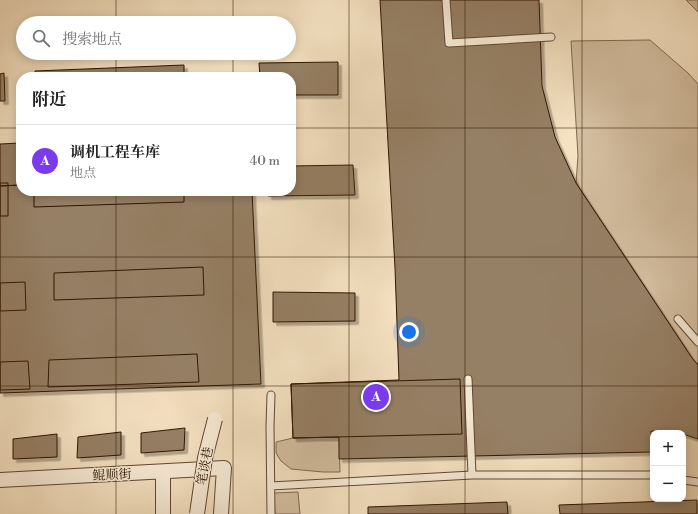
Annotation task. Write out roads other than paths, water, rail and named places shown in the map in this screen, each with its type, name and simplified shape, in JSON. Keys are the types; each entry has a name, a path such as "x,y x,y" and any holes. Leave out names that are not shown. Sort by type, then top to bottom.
{"street":[{"name":"笔谈巷","path":"197,514 205,458 215,419"},
{"name":"笔谈巷","path":"221,514 224,468"},
{"name":"鲲顺街","path":"0,480 224,468"},
{"path":"163,472 163,514"}],"lane":[{"path":"446,0 449,43 551,37"},
{"path":"678,318 698,342"},
{"path":"468,379 472,475"},
{"path":"271,395 271,514"},
{"path":"271,486 472,475 650,475"},
{"path":"686,480 698,482"}],"place":[{"name":"调机工程车库","path":"376,397"}]}
